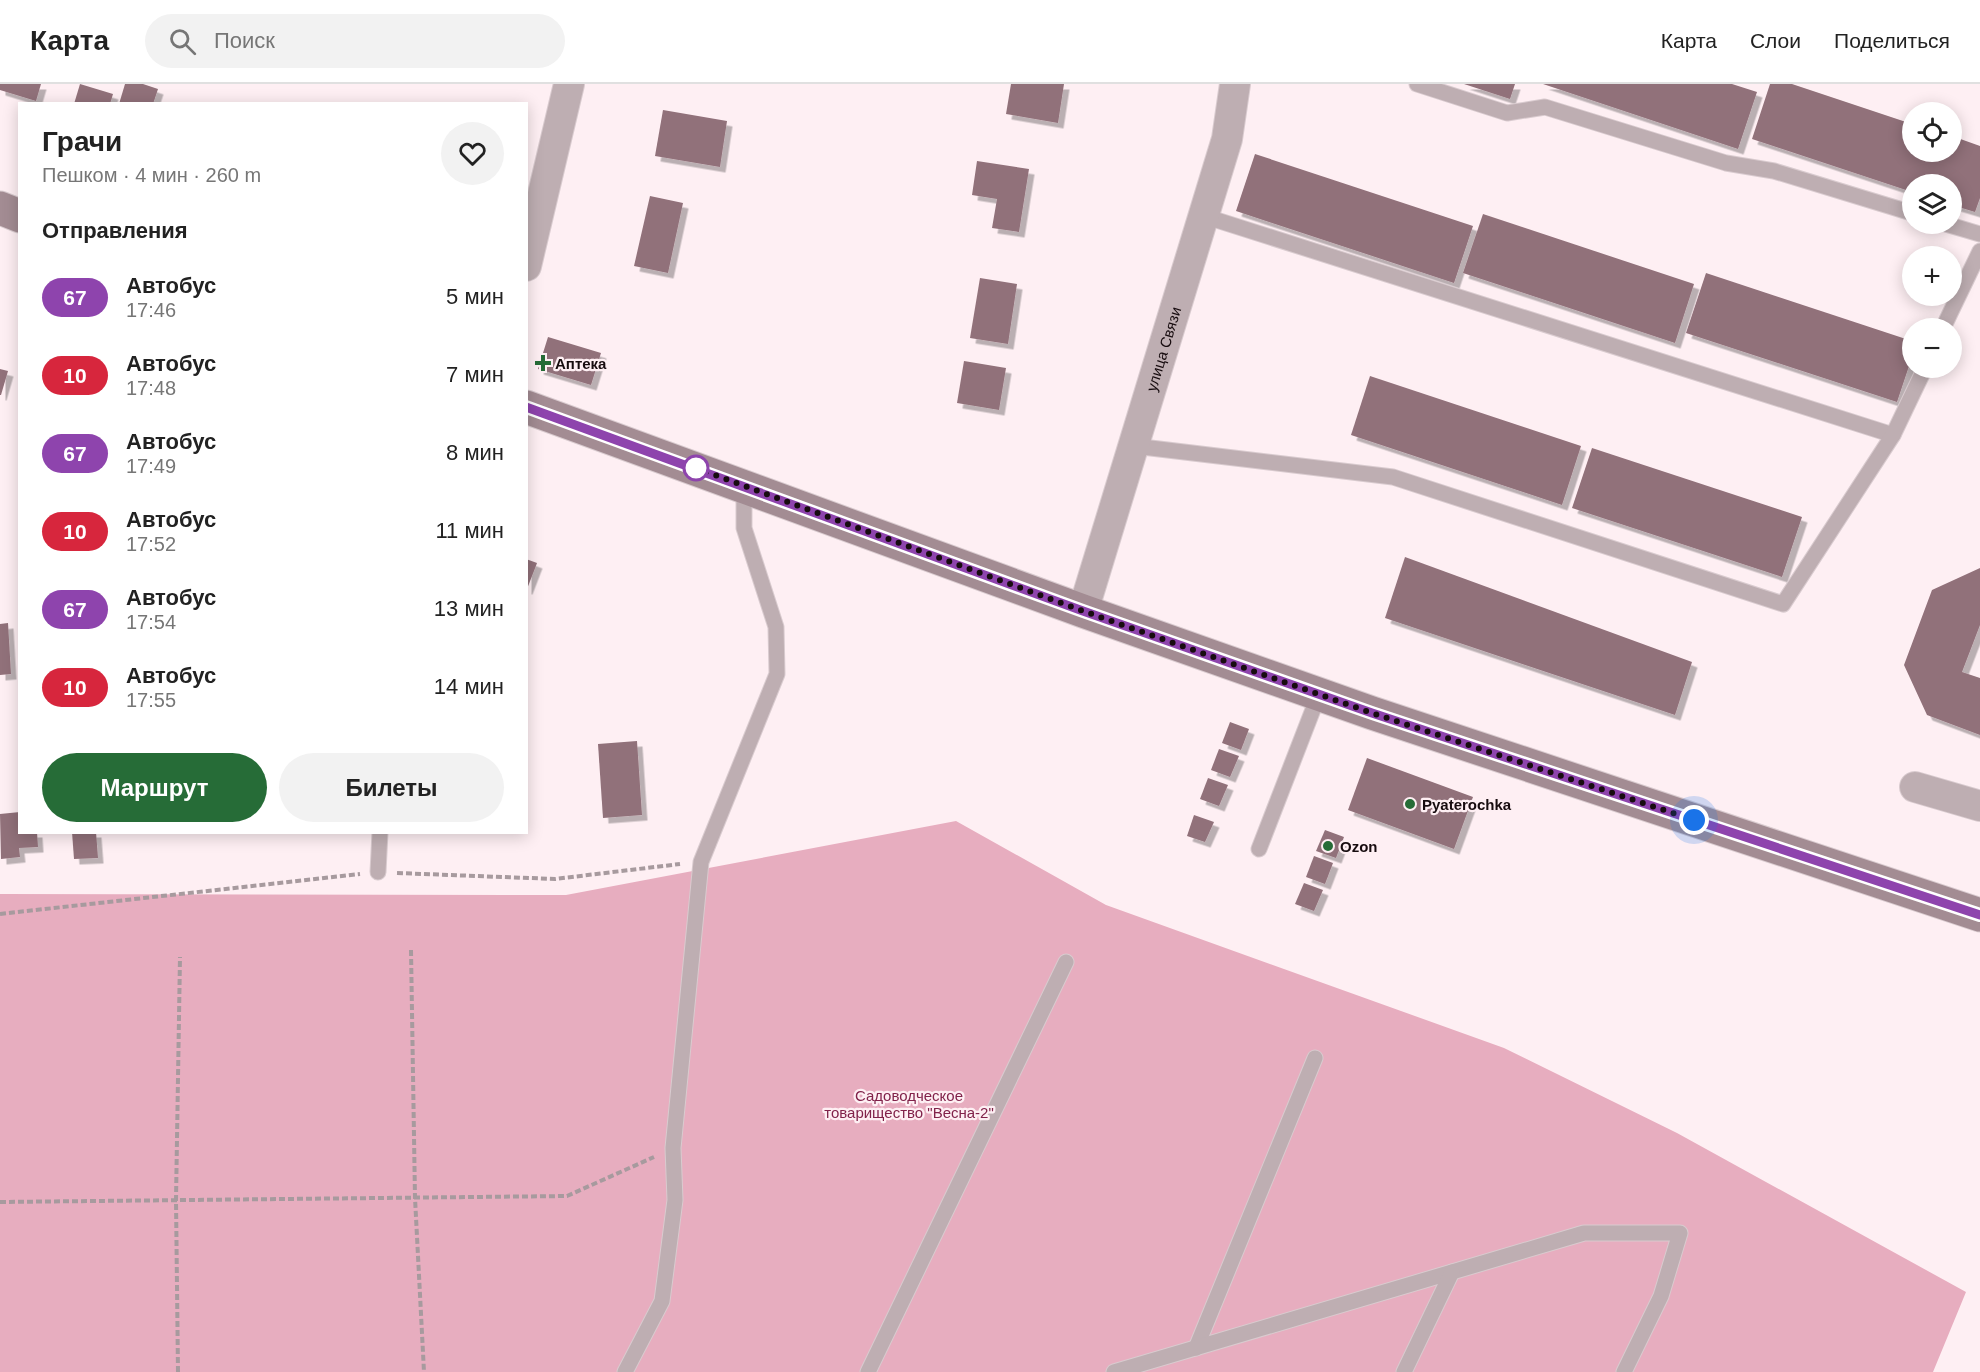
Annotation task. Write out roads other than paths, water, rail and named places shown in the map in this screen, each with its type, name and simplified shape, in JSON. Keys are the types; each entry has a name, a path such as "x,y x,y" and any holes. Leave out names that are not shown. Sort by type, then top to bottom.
{"street":[{"path":"528,258 569,84"},
{"name":"улица Связи","path":"1083,611 1227,138 1235,84"},
{"path":"0,208 18,215"},
{"path":"528,408 1083,611 1319,694 1980,915"},
{"path":"1915,787 1980,806"}],"lane":[{"path":"1417,84 1507,113 1545,107 1726,163 1774,171 1902,210"},
{"path":"1204,216 1893,435"},
{"path":"1962,229 1980,234"},
{"path":"1948,318 1980,251"},
{"path":"1134,446 1394,477 1783,604 1893,435 1920,378"},
{"path":"625,1372 662,1301 675,1200 673,1148 701,862 777,674 776,627 744,528 744,486"},
{"path":"1259,849 1319,694"},
{"path":"378,872 380,834"},
{"path":"868,1372 1066,962"},
{"path":"1196,1348 1315,1058"},
{"path":"1114,1372 1138,1368 1196,1348 1584,1233 1680,1233 1661,1296 1624,1372"},
{"path":"1404,1372 1452,1272"}],"place":[{"name":"Аптека","path":"543,363"},
{"name":"Pyaterochka","path":"1410,804"},
{"name":"Ozon","path":"1328,846"}],"park label":[{"name":"Садоводческое товарищество \"Весна-2\"","path":"909,1104"}]}
